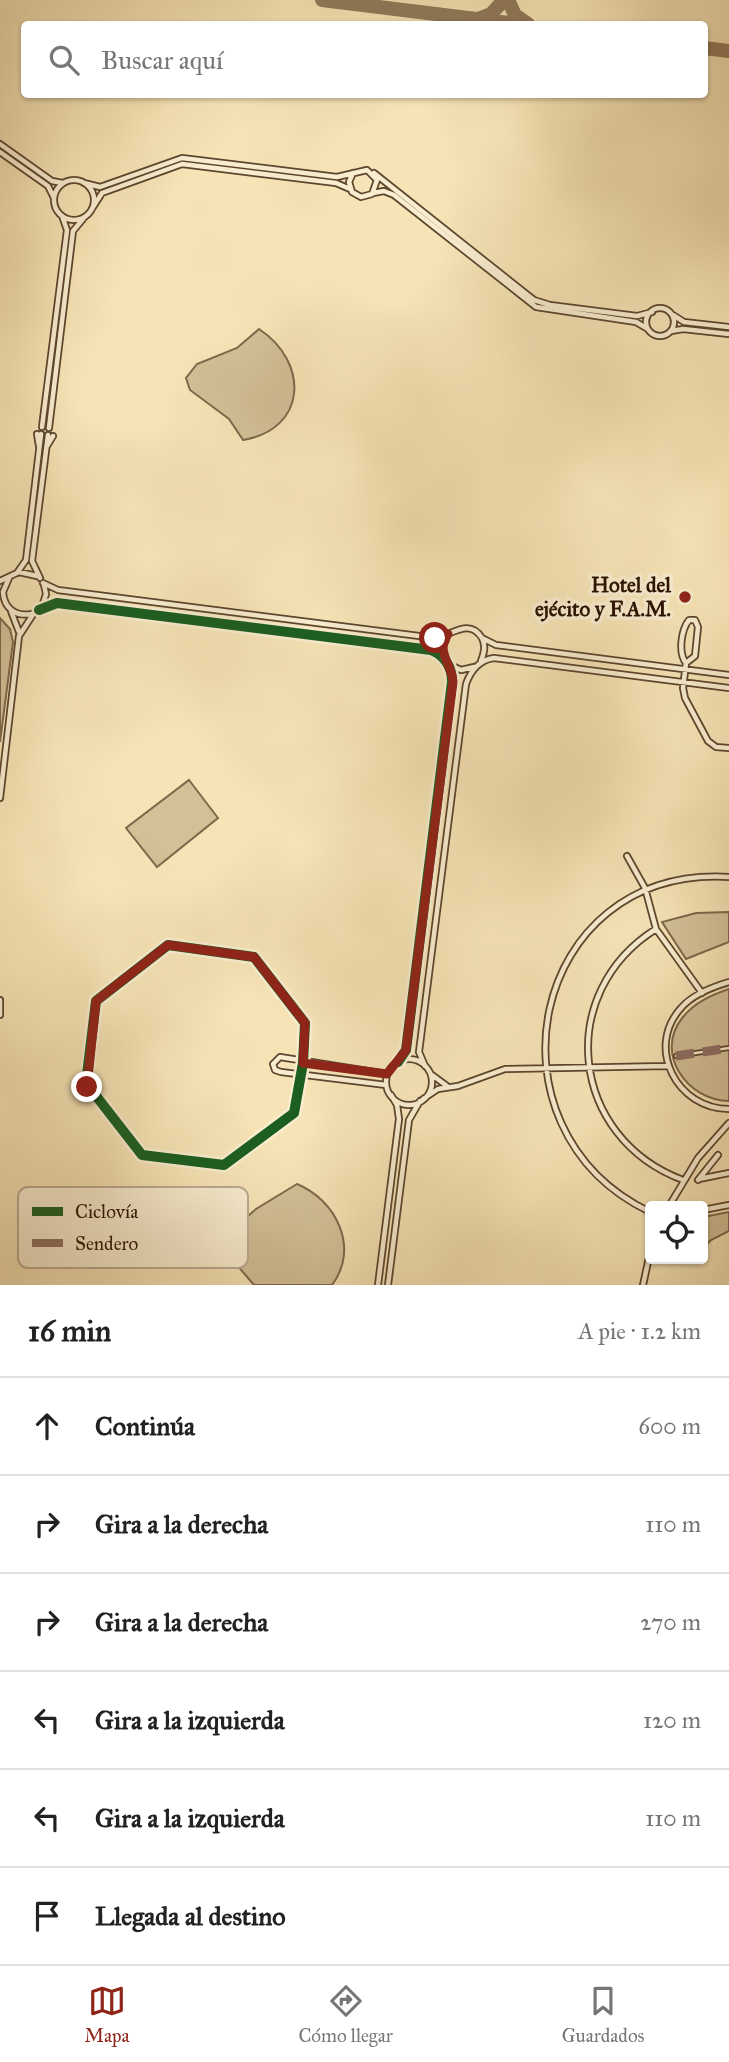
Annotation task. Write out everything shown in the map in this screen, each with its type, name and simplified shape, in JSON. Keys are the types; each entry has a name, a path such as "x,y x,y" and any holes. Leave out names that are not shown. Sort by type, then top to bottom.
{"street":[{"path":"0,144 52,181 74,180 100,187 173,159 336,183 362,197 384,191 394,195 536,307 636,322 659,336 683,328 729,334"},
{"path":"0,152 48,186 67,230 45,428 74,231 102,193 176,165 196,162 337,177 363,169 370,171 391,184 538,302 637,316 662,309 684,322 729,327"},
{"path":"370,171 377,184 372,194"},
{"path":"352,192 349,182 353,173"},
{"path":"54,198 64,182"},
{"path":"84,183 94,195 93,206"},
{"path":"62,216 72,220 83,219"},
{"path":"648,329 647,321 652,312"},
{"path":"670,332 674,324 671,314"},
{"path":"0,793 19,636 46,594 32,561 45,435 26,560 3,592 19,636"},
{"path":"0,581 25,572 58,590 435,638 463,628 496,645 729,675"},
{"path":"0,599 8,608 19,614 57,603 431,650 461,670 494,658 729,688"},
{"path":"686,663 682,657 684,626 689,620 695,620 698,627 695,656 686,663 683,693 708,741 716,747 729,748"},
{"path":"378,1285 399,1119 397,1105 386,1085 387,1074 406,1050 453,682 442,647 448,634"},
{"path":"388,1285 409,1120 431,1083 419,1052 466,684 484,650 478,634"},
{"path":"627,856 645,888 656,929 702,993"},
{"path":"645,1209 613,1189 580,1155 558,1114 546,1069 545,1044 550,1008 567,962 580,942 605,915 645,888 689,878 729,877"},
{"path":"656,929 624,954 601,988 589,1027 589,1067 596,1097 617,1133 646,1161 683,1180"},
{"path":"168,945 254,957 305,1023 303,1063 294,1113 224,1165 142,1155 86,1083 96,1001 168,945"},
{"path":"729,982 702,993 685,1004 673,1020 666,1046 668,1066 678,1085 693,1099 712,1107 729,1109"},
{"path":"0,1000 0,1015"},
{"path":"676,1056 729,1048"},
{"path":"386,1085 278,1072 273,1064 280,1057 303,1063 387,1074"},
{"path":"398,1062 409,1059 427,1068 448,1086"},
{"path":"391,1096 404,1104 422,1100 448,1086 458,1086 505,1069 668,1066"},
{"path":"334,1077 335,1068"},
{"path":"672,1201 706,1148 729,1124"},
{"path":"718,1155 698,1180 729,1171"},
{"path":"708,1167 708,1174 713,1177"},
{"path":"708,1209 729,1205"},
{"path":"643,1285 648,1264"}],"shaded area":[{"path":"259,329 275,343 287,359 293,376 294,393 290,409 280,423 264,433 243,440 229,419 190,390 186,378 197,364 237,348"},
{"path":"0,618 10,629 13,642 0,742"},
{"path":"189,780 218,818 157,867 126,828"},
{"path":"729,912 729,942 686,959 662,922 696,913"},
{"path":"729,989 729,1101 714,1099 689,1084 679,1072 672,1045 675,1031 693,1007"},
{"path":"297,1184 323,1201 333,1213 344,1241 340,1271 332,1285 254,1285 239,1268 248,1268 248,1216"},
{"path":"729,1212 729,1231 708,1243 708,1216"}],"taxiway":[{"path":"322,0 493,21"},
{"path":"478,19 491,14 504,0"},
{"path":"508,0 515,15 524,21"},
{"path":"708,48 729,51"}],"marked path":[{"path":"676,1056 729,1048"}],"cycle path":[{"path":"39,610 57,603 431,650 444,659 451,672 452,682 406,1050 398,1062"},
{"path":"168,945 254,957 305,1023 303,1063 294,1113 224,1165 142,1155 86,1083 96,1001 168,945"}],"place":[{"name":"Hotel del ejécito y F.A.M.","path":"685,597"}],"route":[{"path":"87,1087 96,1001 168,945 254,957 305,1023 303,1063 387,1074 402,1058 406,1050 453,682 452,673 442,652 443,642 448,634 435,638"}]}
